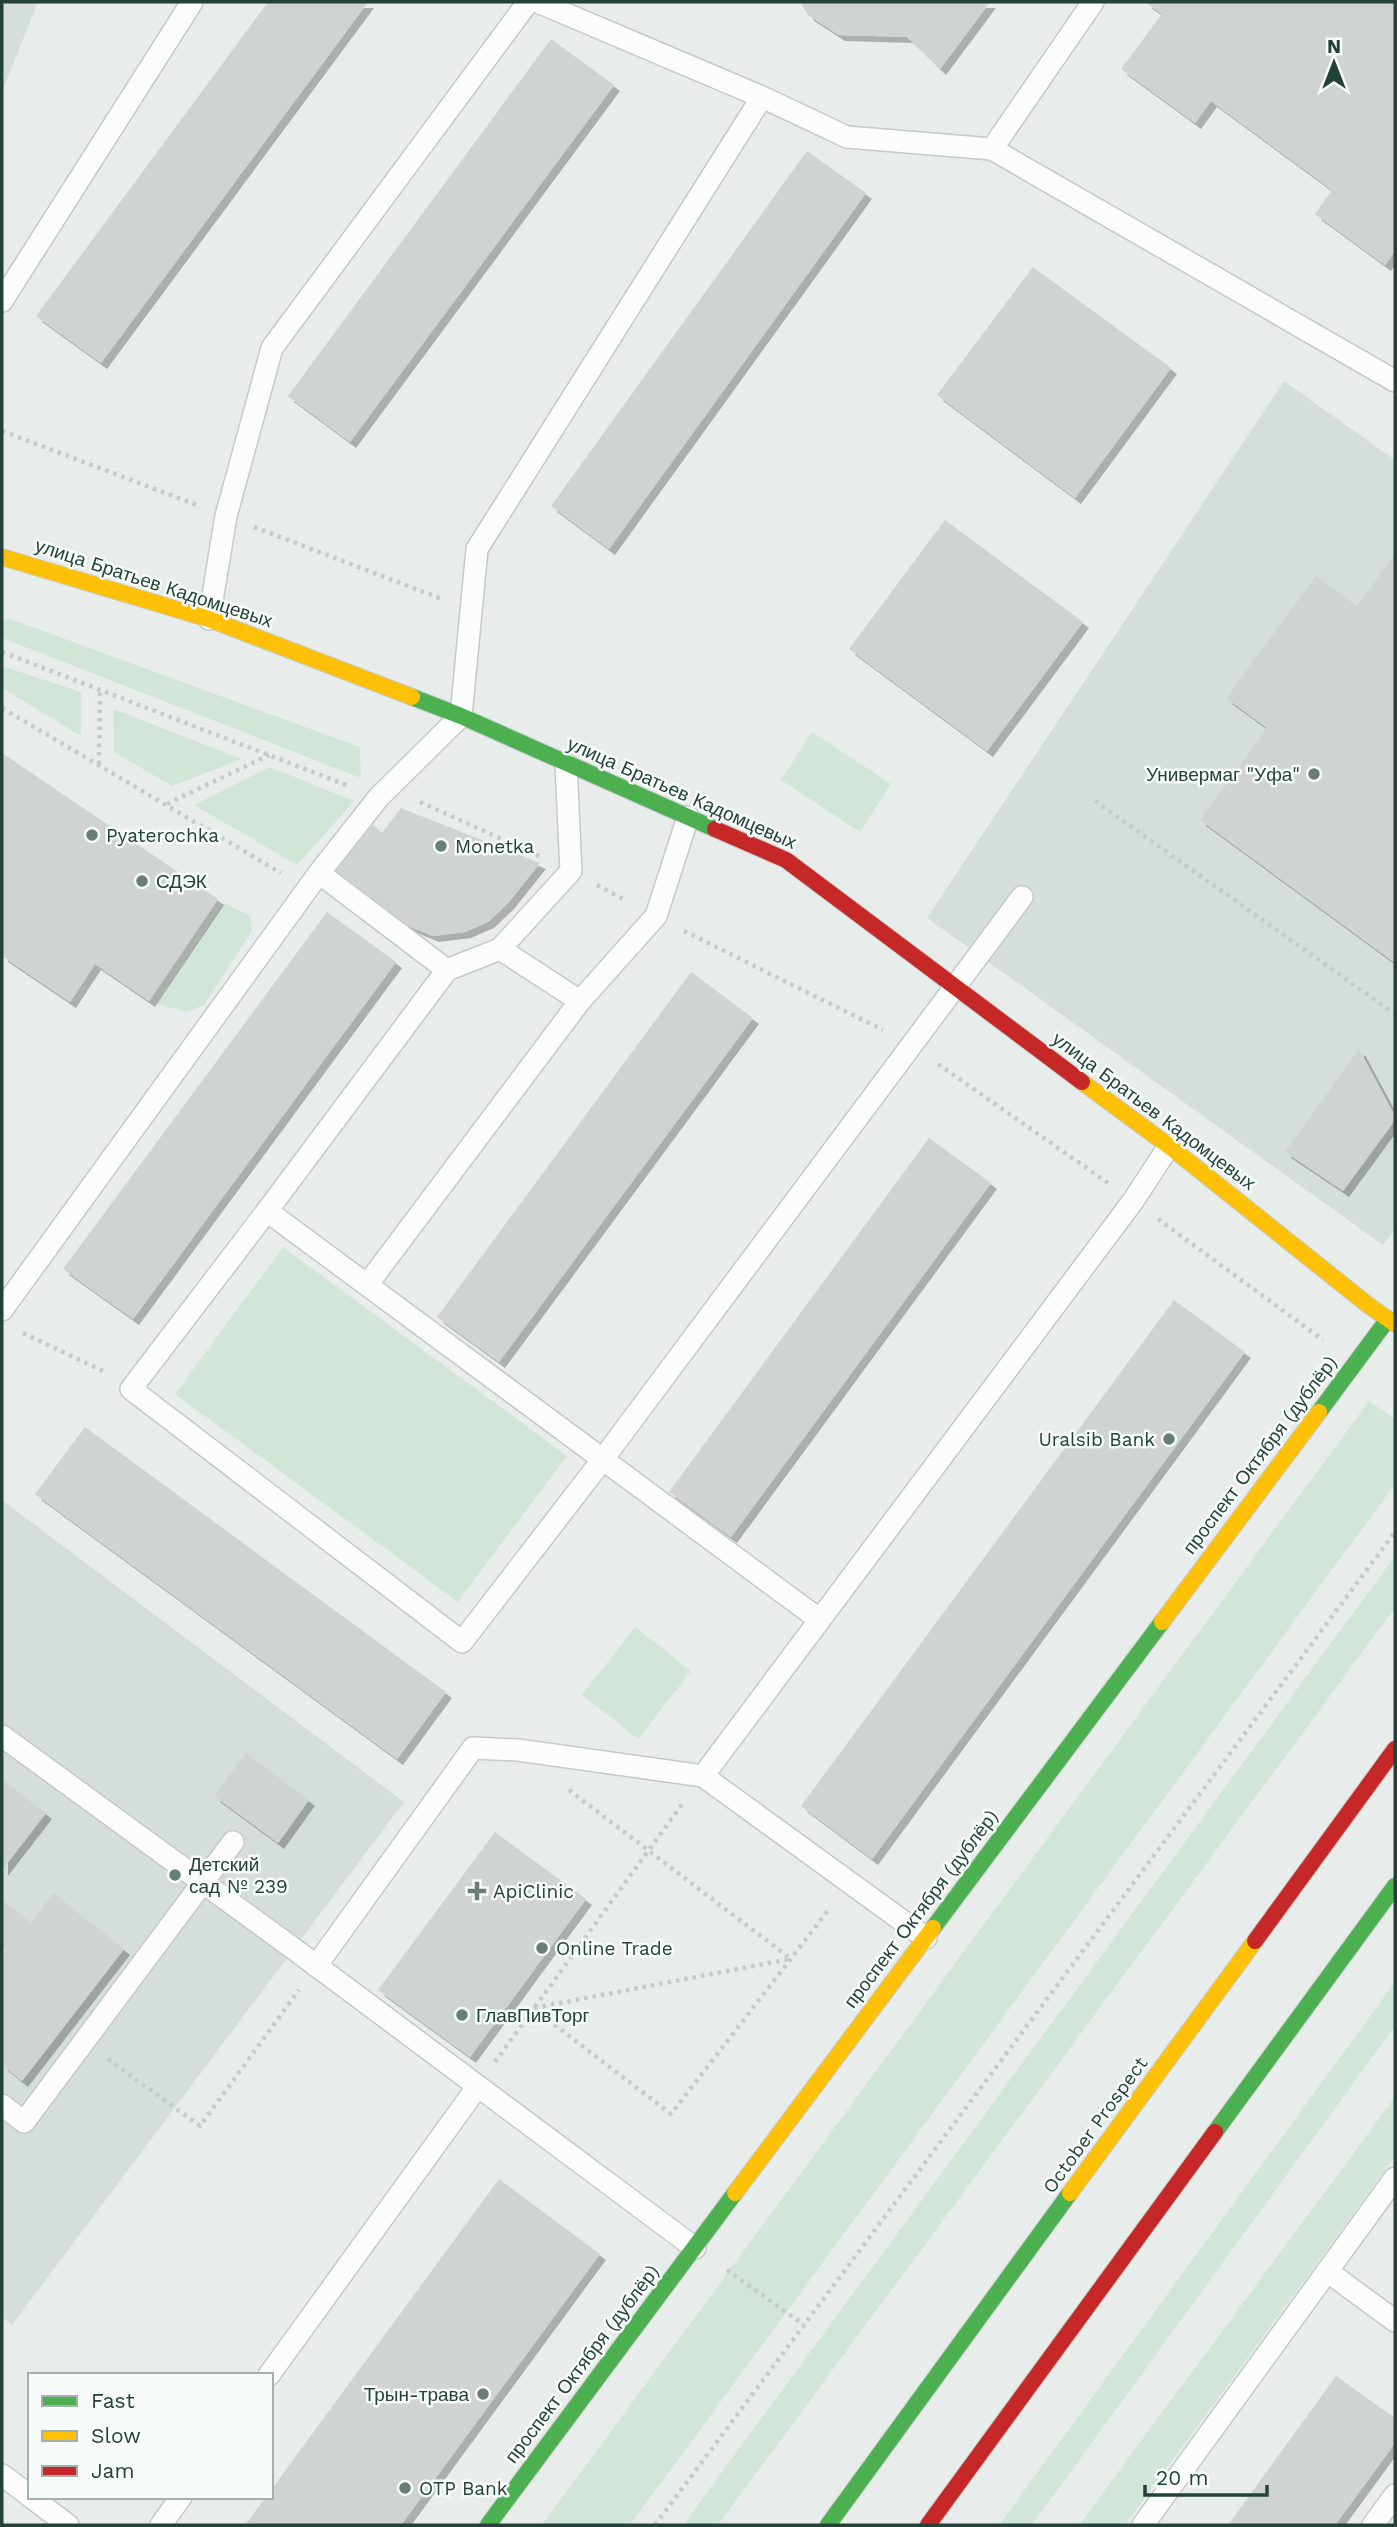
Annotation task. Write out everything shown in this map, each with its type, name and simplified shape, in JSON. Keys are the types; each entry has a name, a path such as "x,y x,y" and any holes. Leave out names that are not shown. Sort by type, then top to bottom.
{"street":[{"name":"улица Братьев Кадомцевых","path":"2,557 209,619 461,716 566,765 786,860 1169,1146 1391,1322"},
{"name":"проспект Октября (дублёр)","path":"488,2525 1354,1363 1391,1322"},
{"name":"October Prospect","path":"828,2525 1395,1749"},
{"path":"928,2525 1395,1886"}],"lane":[{"path":"2,302 192,2"},
{"path":"209,619 226,516 272,348 528,2"},
{"path":"538,2 762,97 847,137 992,149 1395,382"},
{"path":"992,149 1093,2"},
{"path":"2,1310 314,881 379,797 461,716 477,549 762,97"},
{"path":"566,765 571,871 500,949 447,970 131,1389 462,1642 603,1459 1022,897"},
{"path":"367,1285 580,1001 656,916 688,817"},
{"path":"314,881 447,970"},
{"path":"500,949 580,1001"},
{"path":"703,1776 1133,1201 1169,1146"},
{"path":"267,1211 820,1620"},
{"path":"2,1736 478,2085 695,2248"},
{"path":"316,1966 472,1748 518,1751 703,1776 926,1938"},
{"path":"2,2105 24,2122 233,1842"},
{"path":"270,2373 478,2085"},
{"path":"1143,2525 1395,2178"},
{"path":"1327,2272 1395,2320"},
{"path":"2,2475 28,2495"},
{"path":"1373,2525 1395,2495"},
{"path":"33,2499 68,2525"},
{"path":"161,2525 180,2499"}],"path":[{"path":"2,652 100,692 379,797 400,792 571,871 912,1045 1133,1201 1354,1363"},
{"path":"99,765 100,692"},
{"path":"2,708 166,805 314,881"},
{"path":"166,805 269,755"},
{"path":"1094,801 1395,1014"},
{"path":"30,1337 101,1368"},
{"path":"655,2525 1395,1532"},
{"path":"478,2085 703,1776"},
{"path":"561,1784 791,1959"},
{"path":"534,2009 671,2114 849,1882"},
{"path":"534,2009 791,1959"},
{"path":"83,2041 200,2126 316,1966"},
{"path":"695,2248 804,2325"}],"shaded area":[{"path":"2,2 38,2 2,92"},
{"path":"1284,381 1395,460 1395,1229 1383,1245 927,918"},
{"name":"Детский сад № 239","path":"2,1500 404,1802 12,2325 2,2317"}],"green space":[{"path":"8,618 360,747 361,778 2,638 2,623"},
{"path":"2,666 81,692 81,736 2,688"},
{"path":"113,709 242,759 172,786 114,752"},
{"path":"812,732 891,784 860,832 781,780"},
{"path":"270,767 354,801 297,865 194,805"},
{"path":"224,903 250,916 252,931 204,1005 187,1012 157,1004"},
{"path":"283,1247 567,1456 458,1602 175,1394"},
{"path":"1369,1401 1395,1419 1395,1484 630,2525 542,2525"},
{"path":"1395,1556 1395,1608 718,2525 683,2525"},
{"path":"635,1627 691,1671 638,1739 582,1695"},
{"path":"1395,1982 1395,2026 1032,2525 999,2525"},
{"path":"1395,2097 1395,2157 1125,2525 1079,2525"}],"building":[{"path":"268,2 368,2 101,363 36,316"},
{"path":"800,2 990,2 940,69 907,37 839,35 808,15"},
{"path":"1145,2 1395,2 1395,251 1385,265 1315,214 1332,190 1211,101 1195,123 1121,69 1162,14"},
{"path":"551,39 614,85 350,442 288,396"},
{"path":"807,151 866,193 609,549 551,506"},
{"path":"1033,267 1171,368 1075,498 937,395"},
{"path":"945,520 1083,622 987,751 849,649"},
{"name":"Универмаг \"Уфа\"","path":"1395,554 1395,963 1200,820 1267,728 1226,698 1316,576 1357,606"},
{"path":"2,753 218,899 149,1001 95,964 70,1002 2,956"},
{"path":"401,808 540,863 508,903 488,922 465,932 433,936 399,922 332,873 373,825 382,833"},
{"path":"327,912 396,962 133,1319 63,1269"},
{"path":"691,972 753,1018 499,1362 437,1317"},
{"path":"1359,1049 1395,1120 1343,1191 1285,1152"},
{"path":"929,1138 991,1183 731,1537 669,1492"},
{"path":"1174,1300 1245,1352 872,1859 801,1806"},
{"path":"85,1427 446,1692 397,1759 35,1494"},
{"path":"246,1753 309,1800 278,1843 214,1796"},
{"path":"2,1779 46,1813 2,1870"},
{"path":"495,1832 586,1899 470,2057 378,1990"},
{"path":"53,1893 124,1949 22,2081 2,2065 2,1957 6,1951 2,1948 2,1900 31,1923"},
{"path":"499,2179 600,2254 401,2525 245,2525 264,2499 273,2499 273,2487"},
{"path":"1336,2376 1395,2418 1395,2443 1335,2525 1228,2525"}],"traffic: fast":[{"path":"412,697 461,716 715,829"},
{"path":"1319,1412 1388,1319"},
{"path":"933,1928 1162,1622"},
{"path":"1215,2132 1395,1886"},
{"path":"488,2525 735,2193"},
{"path":"828,2525 1070,2193"}],"traffic: slow":[{"path":"2,557 209,619 412,697"},
{"path":"1082,1082 1169,1146 1395,1324"},
{"path":"1162,1622 1319,1412"},
{"path":"735,2193 933,1928"},
{"path":"1070,2193 1255,1941"}],"traffic: jam":[{"path":"715,829 786,860 1082,1082"},
{"path":"1255,1941 1395,1749"},
{"path":"928,2525 1215,2132"}],"place":[{"name":"Универмаг \"Уфа\"","path":"1314,774"},
{"name":"Pyaterochka","path":"92,835"},
{"name":"Monetka","path":"441,846"},
{"name":"СДЭК","path":"142,881"},
{"name":"Uralsib Bank","path":"1169,1439"},
{"name":"Детский сад № 239","path":"175,1875"},
{"name":"ApiClinic","path":"477,1891"},
{"name":"Online Trade","path":"542,1948"},
{"name":"ГлавПивТорг","path":"462,2015"},
{"name":"Трын-трава","path":"483,2394"},
{"name":"OTP Bank","path":"405,2488"}]}
